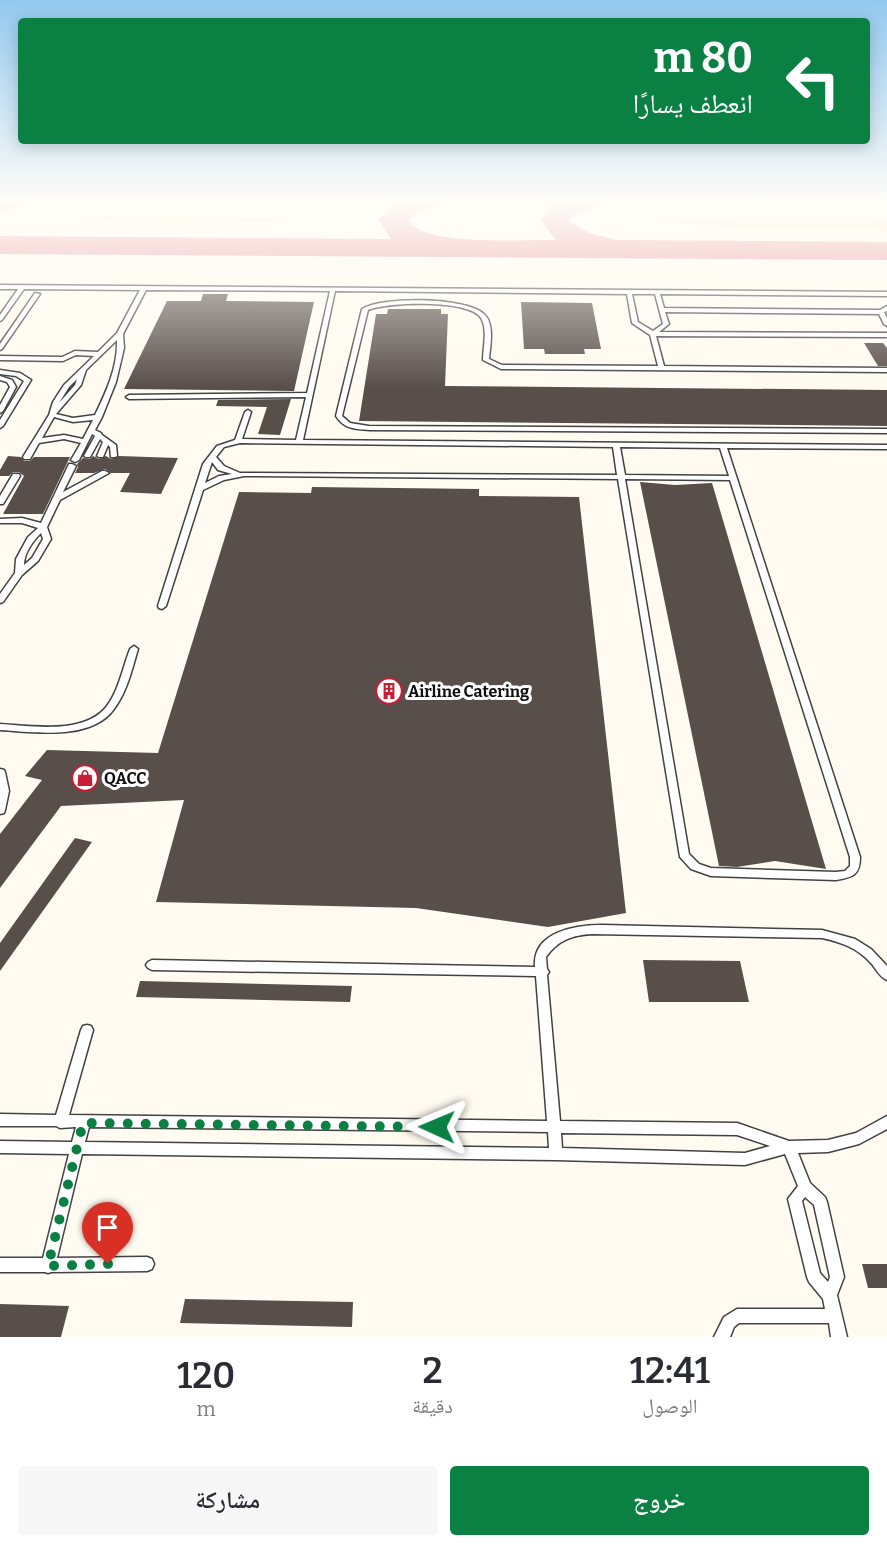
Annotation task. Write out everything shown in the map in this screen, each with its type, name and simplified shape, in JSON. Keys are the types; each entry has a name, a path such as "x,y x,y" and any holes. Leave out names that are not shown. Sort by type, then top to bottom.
{"lane":[{"path":"0,287 887,294"},
{"path":"1,316 22,287"},
{"path":"27,457 52,415 78,385 84,368 120,334 144,288"},
{"path":"299,442 333,290"},
{"path":"629,292 636,323 653,334 887,335"},
{"path":"653,334 666,324 657,292"},
{"path":"0,348 37,294"},
{"path":"887,370 511,368 494,366 486,360 486,321 480,313 444,303 375,304 363,312 339,416 347,425 363,428 887,431"},
{"path":"661,310 884,310 887,324"},
{"path":"88,456 117,362 121,342 120,334"},
{"path":"653,334 662,369"},
{"path":"0,358 63,360 75,353 98,354"},
{"path":"0,372 18,374 28,380 0,426"},
{"path":"0,378 10,381 13,387 1,410"},
{"path":"129,397 310,395"},
{"path":"238,442 248,412"},
{"path":"52,415 73,420 99,417"},
{"path":"95,432 115,448 113,456"},
{"path":"20,573 20,559 31,539 44,527 85,441 95,432"},
{"path":"37,441 64,437 85,441"},
{"path":"101,456 107,440"},
{"path":"162,606 207,464 220,446 238,442 887,447"},
{"path":"616,445 684,854 689,863 698,869 711,872 836,876 848,874 855,867 855,857 723,446"},
{"path":"213,458 221,468 244,474"},
{"path":"85,484 92,473"},
{"path":"56,499 105,473"},
{"path":"198,489 222,478 244,474 734,478"},
{"path":"0,502 16,476"},
{"path":"0,521 26,520 44,527"},
{"path":"1,597 20,573 35,559 47,539 44,527"},
{"path":"0,727 70,729 97,722 112,707 134,649"},
{"path":"0,772 5,793 0,810"},
{"path":"556,1154 540,956 547,944 561,935 578,929 822,934 857,944 870,953 887,975"},
{"path":"152,965 543,972"},
{"path":"60,1122 87,1030"},
{"path":"0,1120 83,1123 737,1129 789,1147 805,1187 820,1202 837,1276 830,1294"},
{"path":"0,1147 556,1154 745,1159 789,1147 828,1146 859,1138 887,1122"},
{"path":"48,1266 83,1123"},
{"path":"805,1187 795,1199 806,1250 814,1277 830,1294 839,1337"},
{"path":"0,1265 147,1264"},
{"path":"722,1337 729,1322 737,1316 835,1316"}],"building":[{"path":"203,294 228,294 226,301 314,302 294,391 124,389 167,301 201,301"},
{"path":"521,302 592,303 601,349 584,349 585,354 545,354 544,349 524,349"},
{"path":"388,309 441,309 441,314 448,314 445,386 887,390 887,426 359,421 376,314 387,314"},
{"path":"864,343 883,343 887,348 887,366 878,366"},
{"path":"291,399 280,435 258,434 267,407 216,406 218,400"},
{"path":"8,456 21,457 24,461 30,461 34,457 70,457 43,514 3,514 24,476 19,472 13,472 9,476 0,476 0,470"},
{"path":"93,456 99,459 106,456 111,459 119,456 178,458 161,494 120,492 130,473 111,473 105,469 94,473 75,473 77,464 83,458 90,459"},
{"path":"640,482 675,485 712,483 826,869 775,861 737,867 719,866"},
{"name":"Airline Catering","path":"312,487 479,489 479,496 579,497 626,913 548,927 416,908 156,902 184,800 61,806 0,888 0,834 42,780 25,776 47,750 158,753 239,492 311,493"},
{"path":"75,838 92,842 0,971 0,943"},
{"path":"643,960 740,961 749,1002 649,1002"},
{"path":"140,981 352,986 350,1002 136,997"},
{"path":"862,1264 887,1264 887,1288 868,1288"},
{"path":"185,1299 353,1302 352,1327 180,1323"},
{"path":"0,1304 69,1306 61,1337 0,1337"}],"place":[{"name":"Airline Catering","path":"389,691"},
{"name":"QACC","path":"85,778"}],"route":[{"path":"108,1264 48,1266 83,1123 437,1127"}]}
